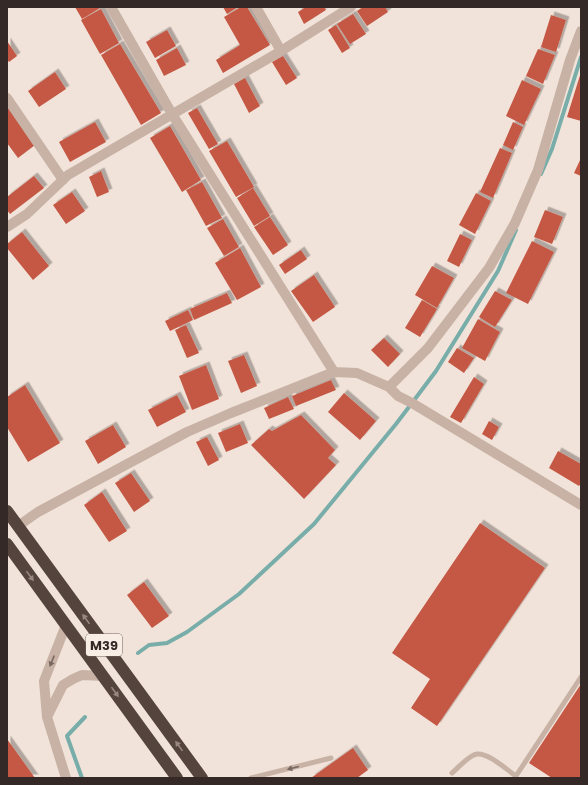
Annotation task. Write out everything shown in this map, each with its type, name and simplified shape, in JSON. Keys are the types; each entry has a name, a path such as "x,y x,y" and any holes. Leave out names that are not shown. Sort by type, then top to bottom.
{"highway":[{"name":"M39","path":"7,511 202,778"},
{"name":"M39","path":"7,544 177,778"}],"street":[{"path":"111,7 172,114 334,372"},
{"path":"256,7 281,51"},
{"path":"7,227 27,214 68,175 281,51 351,7"},
{"path":"389,386 428,348 488,268 515,223 538,170 564,80 581,31"},
{"path":"7,98 63,180"},
{"path":"18,526 38,512 187,432 334,372 357,373 389,386 398,396 581,505"},
{"path":"66,625 44,681 47,717 66,778"},
{"path":"47,717 63,685 82,675 103,676"}],"lane":[{"path":"452,773 469,758 476,754 485,755 516,777 581,677"},
{"path":"251,778 331,758"}],"building":[{"path":"75,7 99,7 100,8 82,19"},
{"path":"223,7 238,7 227,14"},
{"path":"241,7 247,7 270,45 223,73 216,60 240,45 224,17"},
{"path":"306,7 324,7 326,10 304,24 298,12"},
{"path":"363,7 385,7 388,12 367,26 357,11"},
{"path":"101,9 119,43 100,54 81,20"},
{"path":"353,14 366,34 350,44 337,24"},
{"path":"551,15 566,20 556,52 541,47"},
{"path":"336,25 350,48 342,53 328,30"},
{"path":"167,30 176,46 155,58 146,42"},
{"path":"7,41 17,56 9,62 7,59"},
{"path":"120,44 161,113 141,125 101,55"},
{"path":"177,48 186,65 164,76 156,60"},
{"path":"538,49 555,55 543,84 526,76"},
{"path":"283,56 297,78 286,85 272,62"},
{"path":"55,72 66,89 39,107 28,91"},
{"path":"581,72 581,121 567,117"},
{"path":"245,78 260,106 249,113 234,84"},
{"path":"522,80 541,89 524,125 506,116"},
{"path":"7,106 35,145 18,158 7,143"},
{"path":"197,108 218,144 209,149 188,113"},
{"path":"95,122 106,142 70,162 59,142"},
{"path":"513,122 523,127 513,150 503,145"},
{"path":"170,126 201,180 182,192 150,138"},
{"path":"227,141 254,187 236,197 209,151"},
{"path":"500,148 512,153 493,198 480,192"},
{"path":"581,158 581,176 574,173"},
{"path":"101,171 109,192 97,197 89,177"},
{"path":"34,176 44,188 10,214 7,210 7,197"},
{"path":"202,182 222,218 206,226 186,190"},
{"path":"253,188 270,216 254,226 237,198"},
{"path":"72,192 85,211 66,224 53,205"},
{"path":"476,193 491,201 475,234 459,225"},
{"path":"545,210 563,217 552,244 534,237"},
{"path":"270,217 288,245 273,255 254,227"},
{"path":"223,219 239,247 224,256 207,228"},
{"path":"22,232 49,266 33,280 7,248 7,244"},
{"path":"460,234 472,240 459,267 447,261"},
{"path":"532,241 554,252 528,304 506,293"},
{"path":"240,248 261,287 237,300 215,263"},
{"path":"301,250 307,259 285,274 279,265"},
{"path":"432,266 454,278 437,308 415,295"},
{"path":"314,275 335,307 313,322 291,291"},
{"path":"495,291 512,300 495,327 479,317"},
{"path":"227,293 232,303 194,320 190,309"},
{"path":"422,300 437,309 420,337 405,328"},
{"path":"188,310 193,320 170,331 165,321"},
{"path":"478,319 500,332 485,361 462,348"},
{"path":"186,325 199,353 187,358 175,330"},
{"path":"384,338 400,354 388,367 371,350"},
{"path":"457,348 474,358 464,373 448,362"},
{"path":"244,355 257,386 241,393 228,361"},
{"path":"206,365 219,399 192,410 179,376"},
{"path":"474,377 484,384 461,423 450,417"},
{"path":"331,380 336,390 296,406 292,396"},
{"path":"25,385 60,443 28,462 7,427 7,397"},
{"path":"344,393 376,421 360,440 328,412"},
{"path":"177,395 186,412 157,427 148,410"},
{"path":"288,397 294,409 269,419 264,408"},
{"path":"301,415 335,450 328,458 336,465 304,499 251,445 269,429 272,431"},
{"path":"489,421 499,427 492,440 482,434"},
{"path":"240,424 248,443 226,452 218,433"},
{"path":"113,425 126,447 98,464 85,441"},
{"path":"207,437 219,460 208,466 196,442"},
{"path":"558,451 581,464 581,483 579,486 549,468"},
{"path":"131,473 150,501 134,512 115,483"},
{"path":"102,492 127,531 109,542 84,505"},
{"path":"480,523 545,568 437,726 411,708 430,679 392,653"},
{"path":"144,582 169,616 152,628 127,595"},
{"path":"581,684 581,778 552,778 529,763"},
{"path":"7,739 35,778 7,778"},
{"path":"353,748 368,770 357,778 311,778"}],"waterway":[{"path":"541,174 552,149 581,57"},
{"path":"138,653 149,645 167,643 187,632 239,594 314,524 396,424 436,371 498,271 516,230"},
{"path":"82,778 67,736 85,717"}]}
